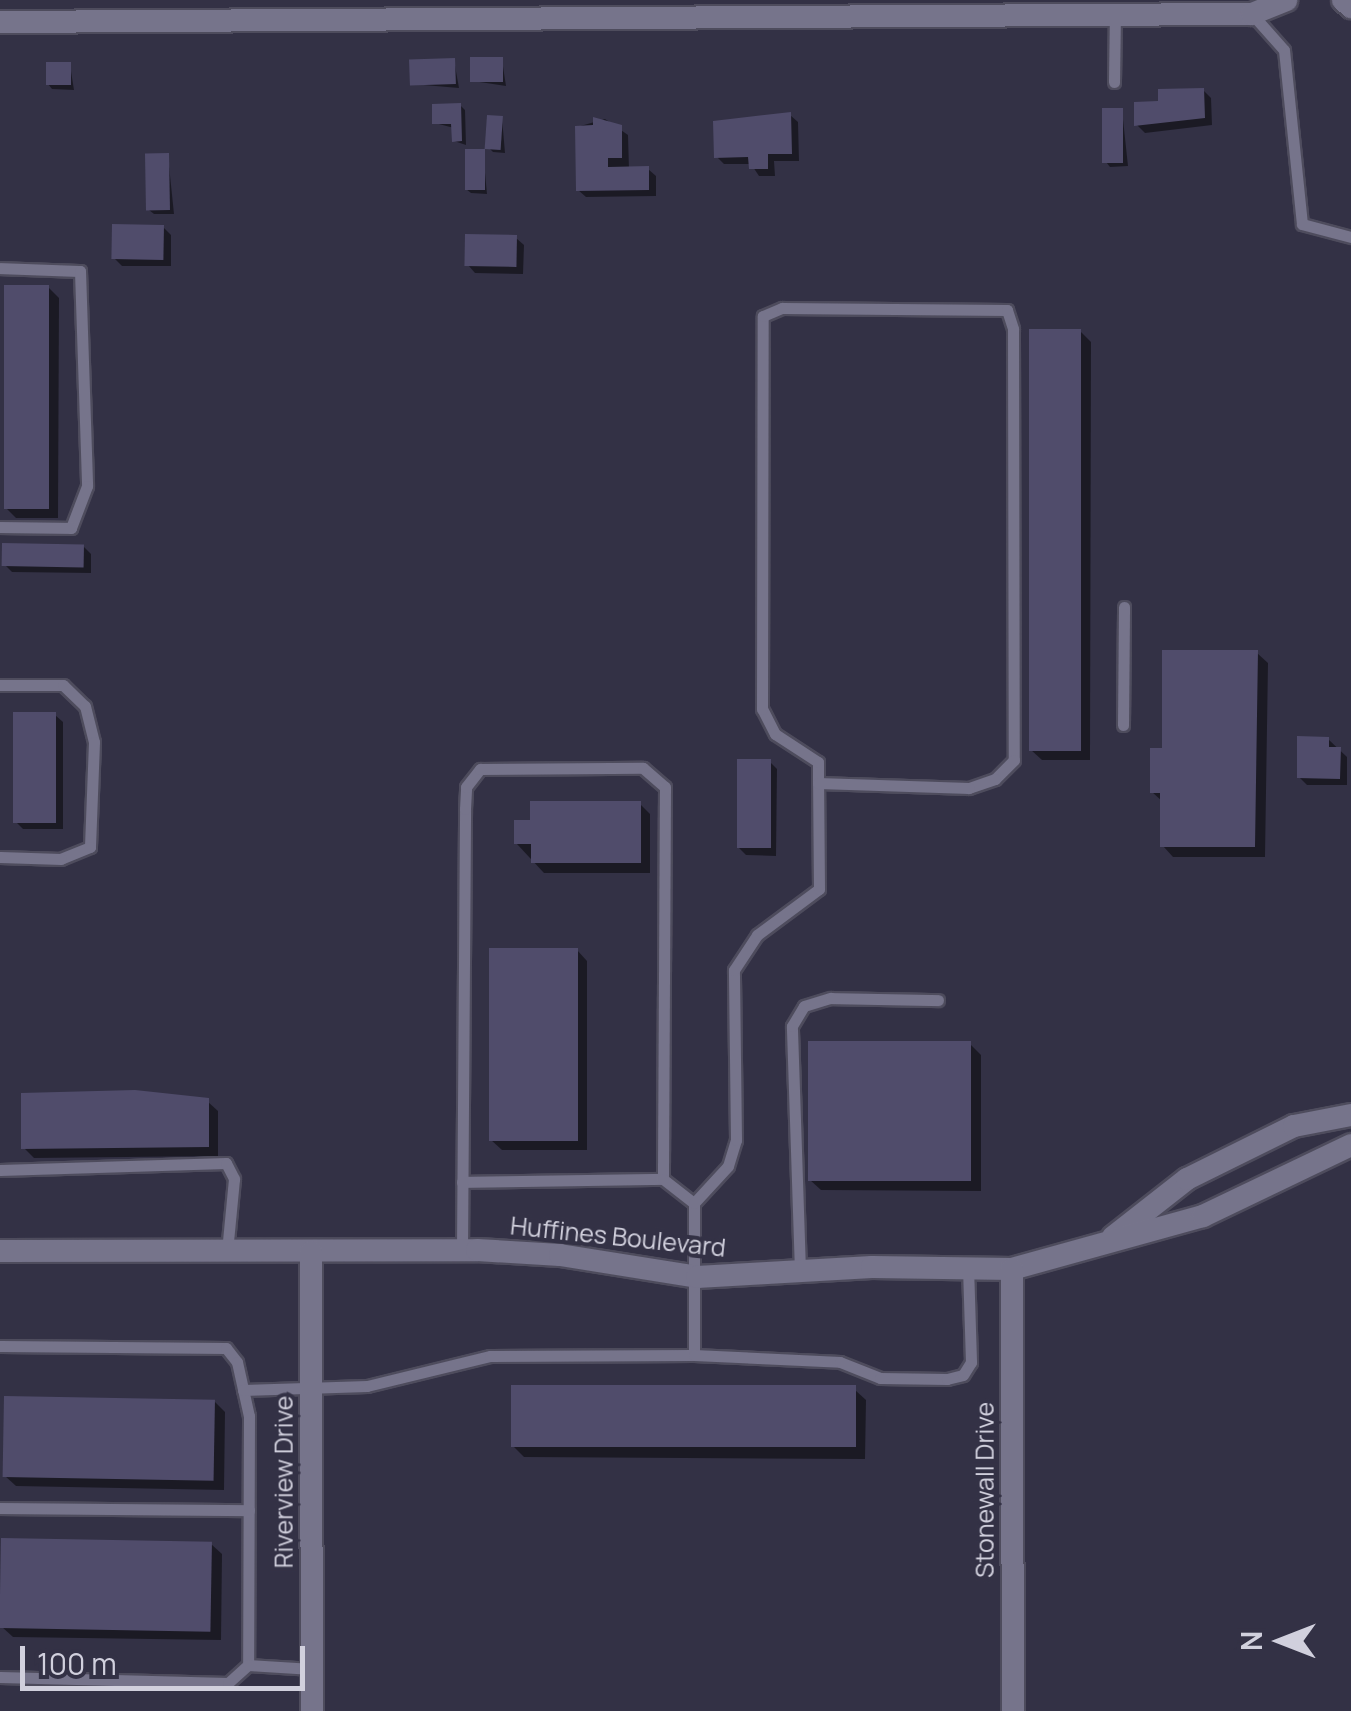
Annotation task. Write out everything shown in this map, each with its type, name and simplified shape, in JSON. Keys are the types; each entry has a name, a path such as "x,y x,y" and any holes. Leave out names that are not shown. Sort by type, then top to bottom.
{"street":[{"path":"0,22 286,9 1252,14 1286,0"},
{"path":"1343,0 1351,7"},
{"name":"Huffines Boulevard","path":"1106,1242 1186,1178 1294,1126 1351,1115"},
{"name":"Huffines Boulevard","path":"0,1252 462,1250 560,1255 697,1276 800,1270 1012,1270 1203,1216 1351,1145"},
{"name":"Riverview Drive","path":"311,1252 312,1711"},
{"name":"Stonewall Drive","path":"1012,1270 1012,1711"}],"lane":[{"path":"1114,14 1114,82"},
{"path":"1252,14 1284,50 1302,224 1351,237"},
{"path":"0,268 80,270 87,486 71,528 0,527"},
{"path":"694,1355 694,1203 734,1155 734,970 757,935 818,888 818,782 818,762 775,734 762,709 763,316 782,308 1007,310 1014,329 1014,760 995,779 968,788 818,782"},
{"path":"1122,725 1124,607"},
{"path":"0,685 63,685 85,706 94,742 90,847 61,859 0,857"},
{"path":"462,1250 465,809 466,787 480,769 643,768 665,786 663,1179"},
{"path":"800,1270 792,1026 804,1006 831,998 938,1000"},
{"path":"0,1170 226,1164 234,1178 227,1252"},
{"path":"462,1182 663,1179 694,1203"},
{"path":"243,1390 367,1386 490,1356 694,1355 840,1362 880,1378 963,1374 973,1327 968,1267"},
{"path":"0,1346 226,1348 243,1390 249,1510 248,1665"},
{"path":"0,1508 249,1510"},
{"path":"0,1677 228,1683 248,1665 312,1669"}],"building":[{"path":"470,57 503,57 503,82 470,82"},
{"path":"455,58 456,84 410,86 409,60"},
{"path":"46,62 71,62 71,85 46,85"},
{"path":"1204,88 1205,118 1134,126 1134,102 1158,101 1158,89"},
{"path":"461,103 462,141 452,142 451,124 432,124 432,104"},
{"path":"1102,108 1123,108 1123,163 1102,163"},
{"path":"791,112 792,154 768,154 768,169 749,169 748,157 714,158 713,121"},
{"path":"487,115 503,116 501,150 485,149"},
{"path":"593,117 622,125 622,158 608,158 608,167 649,166 649,190 576,191 575,126 593,125"},
{"path":"465,149 485,149 485,190 465,190"},
{"path":"145,153 169,153 170,210 146,210"},
{"path":"112,224 164,225 163,260 111,259"},
{"path":"465,234 517,235 516,267 464,266"},
{"path":"4,285 49,285 49,509 4,509"},
{"path":"1029,329 1081,329 1081,751 1029,751"},
{"path":"2,543 84,544 84,567 2,566"},
{"path":"1162,650 1258,650 1255,847 1160,847 1160,793 1150,793 1150,748 1162,748"},
{"path":"13,712 56,712 56,823 13,823"},
{"path":"1297,736 1329,737 1329,747 1341,747 1340,779 1297,778"},
{"path":"737,759 771,759 771,848 737,848"},
{"path":"530,801 641,801 641,863 531,863 531,844 514,844 514,820 530,820"},
{"path":"489,948 578,948 578,1141 489,1141"},
{"path":"808,1041 971,1041 971,1181 808,1181"},
{"path":"135,1090 209,1098 209,1147 21,1149 21,1093"},
{"path":"511,1385 856,1385 856,1447 511,1447"},
{"path":"4,1396 215,1400 214,1481 3,1477"},
{"path":"1,1538 212,1542 210,1632 0,1628"}]}
